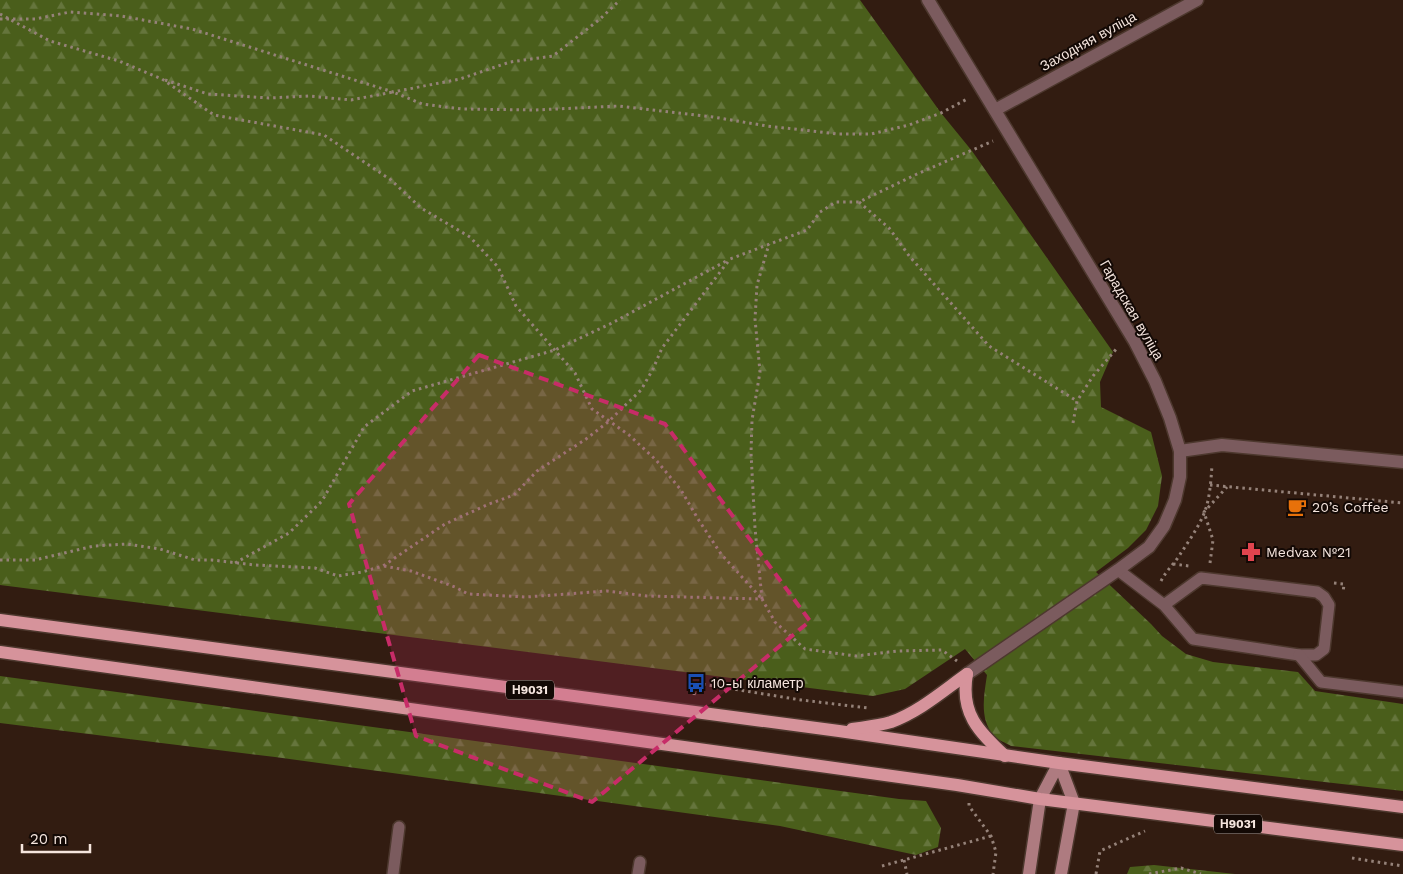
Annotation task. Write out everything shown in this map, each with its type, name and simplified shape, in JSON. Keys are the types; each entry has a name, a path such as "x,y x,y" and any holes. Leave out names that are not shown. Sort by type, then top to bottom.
{"main road":[{"name":"Н9031","path":"0,620 839,731 1059,764 1403,807"},
{"name":"Н9031","path":"0,652 947,784 1040,799 1403,845"},
{"path":"839,731 891,722 922,706 967,674"},
{"path":"967,674 965,695 970,715 985,738 1004,756"},
{"path":"1029,874 1040,799 1059,764"},
{"path":"1059,764 1074,802 1061,874"}],"street":[{"name":"Гарадская вуліца","path":"928,0 1131,334 1155,381 1170,418 1180,451 1180,476 1175,500 1164,526 1149,548 967,674"},
{"name":"Заходняя вуліца","path":"995,110 1197,0"},
{"path":"1180,451 1222,445 1403,462"}],"lane":[{"path":"1118,570 1164,605 1193,639 1299,655 1316,656 1324,650 1329,605 1324,597 1317,592 1201,578 1164,605"},
{"path":"1299,655 1322,682 1403,692"},
{"path":"393,874 400,827"},
{"path":"638,874 640,862"}],"path":[{"path":"0,14 13,19 50,41 120,61 162,79 208,94 269,98 309,96 351,100 460,79 510,62 553,56 600,19 620,0"},
{"path":"0,19 35,19 70,12 121,16 183,27 393,92 422,104 462,109 535,110 620,106 838,134 871,134 909,125 941,113 983,91"},
{"path":"162,79 214,115 324,135 391,180 421,208 470,236 498,267 516,306 575,373 592,409 608,422 628,434 656,460 681,490 721,554 762,599 774,622 806,649 856,656 898,651 942,650 960,663 952,668"},
{"path":"235,563 289,533 322,501 364,427 412,391 555,350 612,323 730,259 807,230 820,212 836,202 859,202 1009,133"},
{"path":"859,202 889,228 910,257 990,346 1077,401"},
{"path":"762,599 755,528 751,453 752,420 760,372 755,319 757,285 770,244"},
{"path":"0,560 35,560 94,546 127,544 160,549 195,560 315,568 338,576 383,566 444,524 514,495 537,471 608,422 640,390 653,369 662,348 730,259"},
{"path":"1073,423 1077,401 1093,376 1131,334"},
{"path":"1209,568 1213,540 1204,512 1212,465"},
{"path":"1210,485 1403,503"},
{"path":"1154,597 1164,574 1178,558 1204,512 1227,486"},
{"path":"383,566 411,572 455,587 468,594 526,597 607,591 647,596 762,599"},
{"path":"691,711 696,683 801,700 875,708"},
{"path":"1096,874 1100,850 1145,831 1155,832"},
{"path":"882,866 991,836 996,852 993,874"},
{"path":"1348,858 1403,866"},
{"path":"904,860 907,874"},
{"path":"1149,874 1181,868 1201,874"}],"highlighted area":[{"path":"479,355 665,424 810,621 592,802 416,736 349,504"}],"green space":[{"path":"0,0 860,0 941,113 972,151 1113,352 1100,382 1101,407 1151,432 1162,476 1158,506 1146,530 1128,548 1096,572 1162,636 1186,654 1213,662 1298,672 1315,691 1403,704 1403,791 1011,746 994,736 989,729 984,715 987,675 965,649 905,689 873,696 0,585"},
{"path":"0,676 899,799 926,801 941,828 938,847 916,855 780,826 275,757 0,723"},
{"path":"1154,865 1235,874 1127,874 1130,867"}],"place":[{"name":"20’s Coffee","path":"1297,507"},
{"name":"Medvax №21","path":"1251,552"},
{"name":"10-ы кіламетр","path":"696,683"}]}
